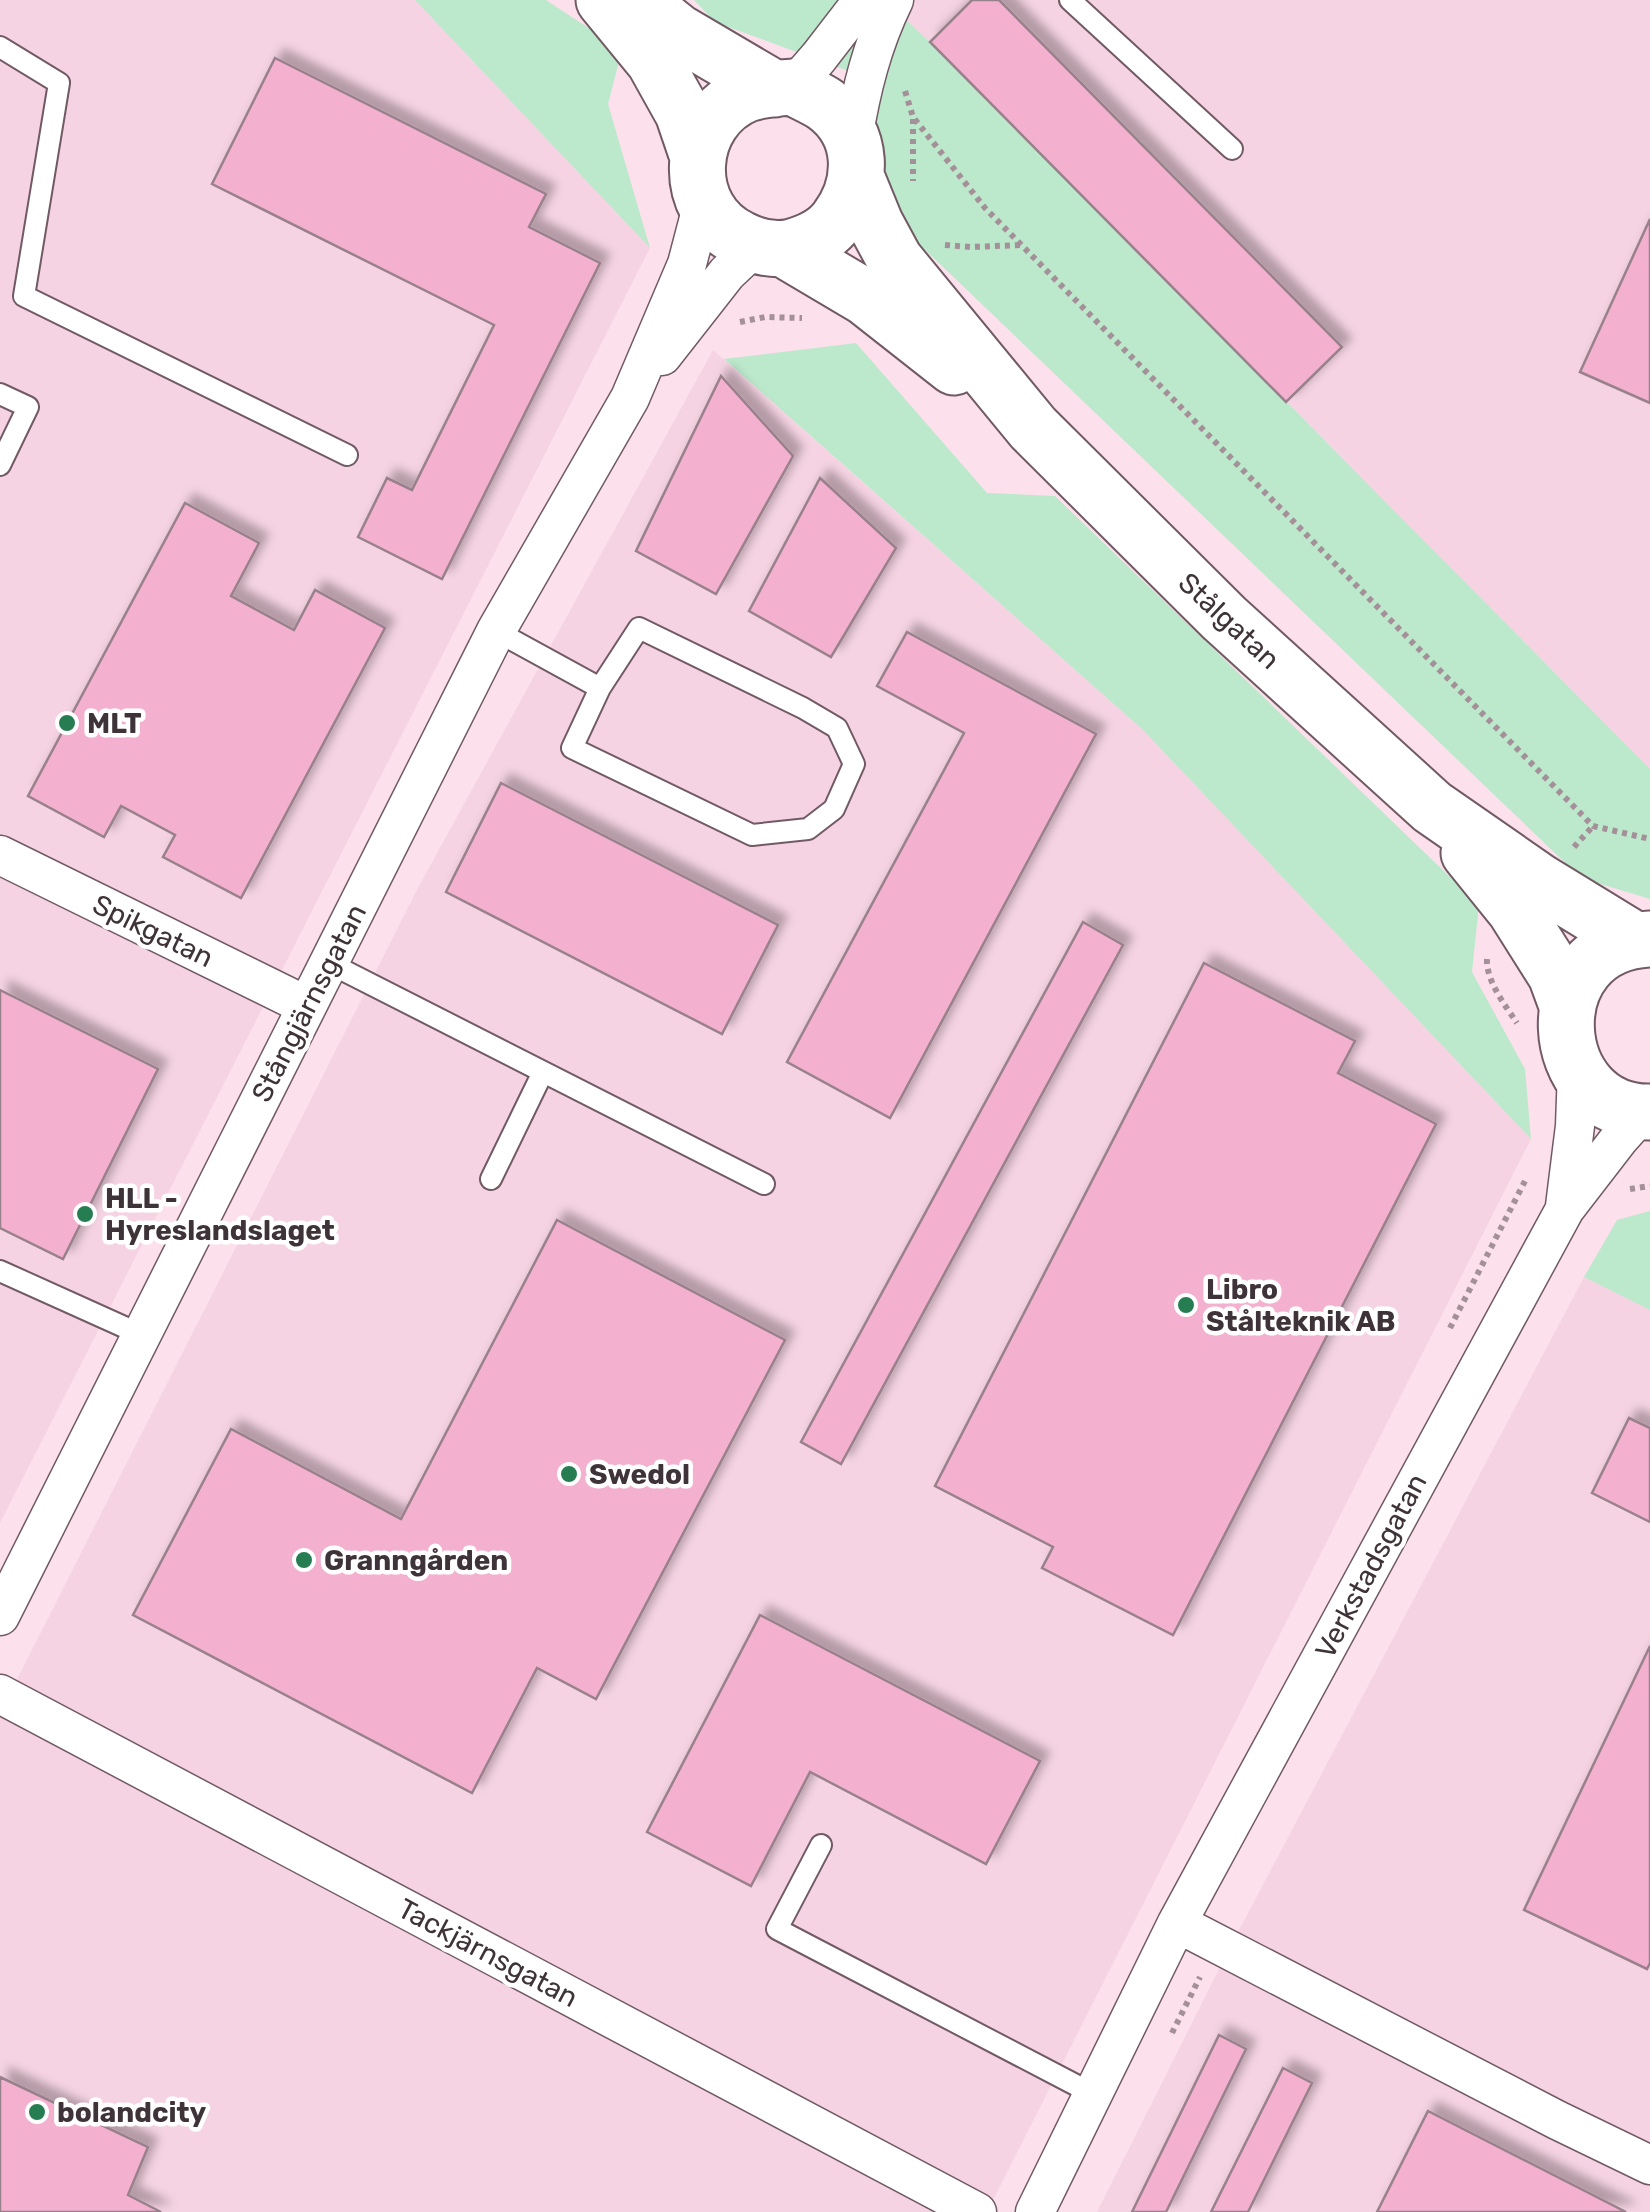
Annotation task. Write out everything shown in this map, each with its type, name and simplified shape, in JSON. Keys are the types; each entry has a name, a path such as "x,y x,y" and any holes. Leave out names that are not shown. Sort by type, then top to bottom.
{"main road":[{"path":"604,0 654,61 683,113 715,222 731,234 770,248 810,242 831,228 848,206 855,159 845,126 827,106 784,88 678,32 638,0"},
{"path":"700,180 707,130 724,108 748,94 784,88"},
{"name":"Stålgatan","path":"855,159 891,266 1033,428 1224,618 1527,896 1641,939"},
{"name":"Stålgatan","path":"770,248 891,266"},
{"name":"Stålgatan","path":"1527,896 1556,974 1544,1017 1565,1032 1577,1070"},
{"path":"1544,1017 1604,951 1641,939"},
{"path":"1577,1070 1593,1090 1616,1105 1646,1112"}],"street":[{"path":"784,88 878,11"},
{"path":"855,159 862,88 878,11"},
{"name":"Stångjärnsgatan","path":"0,1616 496,631 630,398 687,264 700,180"},
{"name":"Stångjärnsgatan","path":"630,398 727,272 770,248"},
{"name":"Spikgatan","path":"0,855 306,1006"},
{"name":"Verkstadsgatan","path":"1565,1208 1577,1070"},
{"name":"Verkstadsgatan","path":"1036,2212 1177,1924 1565,1208 1619,1138 1646,1112"},
{"name":"Tackjärnsgatan","path":"0,1694 977,2212"},
{"path":"1177,1924 1650,2165"}],"lane":[{"path":"1070,0 1232,149"},
{"path":"0,47 59,83 24,296 347,455"},
{"path":"0,394 28,407 0,466"},
{"path":"639,628 837,728 854,764 834,809 808,829 752,834 572,748 600,688 639,628"},
{"path":"496,631 600,688"},
{"path":"329,963 764,1184"},
{"path":"492,1179 542,1072"},
{"path":"0,1271 142,1336"},
{"path":"821,1845 777,1929 1093,2094"}],"path":[{"path":"878,11 912,118 913,188"},
{"path":"912,118 984,208 1594,826 1650,839"},
{"path":"726,326 765,317 832,320 845,316 891,266 970,247 1022,246"},
{"path":"1544,1017 1503,1002 1487,968 1487,940 1496,920 1527,896 1594,826"},
{"path":"1446,1338 1526,1178"}],"shaded area":[{"path":"0,0 415,0 650,248 0,1523"},
{"path":"884,0 1650,0 1650,769 930,42"},
{"path":"713,350 1142,729 1531,1139 987,2212 0,2212 0,1713 419,886"},
{"path":"1584,1277 1650,1310 1650,2212 1097,2212 1228,1951"}],"green space":[{"path":"415,0 546,0 622,50 608,104 650,248"},
{"path":"694,0 884,0 930,42 1650,769 1650,899 1581,878 895,221 867,78 715,22"},
{"path":"856,343 987,493 1055,496 1479,905 1472,972 1525,1069 1531,1139 1142,729 724,359"},
{"path":"1650,1211 1650,1310 1584,1277 1617,1220"}],"building":[{"path":"972,0 999,0 1342,347 1286,402 930,42"},
{"path":"275,58 546,194 529,227 600,263 442,579 358,537 387,478 412,490 494,325 212,184"},
{"path":"1650,219 1650,403 1580,372"},
{"path":"721,376 793,456 716,594 636,551"},
{"path":"820,478 896,548 831,657 749,611"},
{"path":"185,503 259,543 231,596 294,630 315,590 385,628 241,898 163,857 175,835 121,806 104,837 28,796"},
{"path":"907,632 1096,734 890,1118 787,1062 964,733 877,686"},
{"path":"501,783 778,925 722,1034 446,892"},
{"path":"1083,922 1123,945 841,1464 801,1442"},
{"name":"Libro Stålteknik AB","path":"1204,963 1355,1041 1338,1073 1436,1124 1173,1635 1042,1568 1053,1547 935,1486"},
{"path":"0,990 158,1069 63,1259 0,1228"},
{"name":"Swedol","path":"557,1220 785,1340 596,1699 537,1668 472,1793 133,1615 231,1429 401,1519"},
{"path":"1629,1418 1650,1428 1650,1522 1592,1493"},
{"path":"760,1615 1040,1761 986,1864 810,1772 751,1886 647,1832"},
{"path":"1650,1646 1650,1963 1647,1969 1524,1910"},
{"path":"1219,2035 1246,2049 1166,2212 1132,2212"},
{"path":"1283,2068 1312,2083 1248,2212 1211,2212"},
{"name":"bolandcity","path":"0,2077 148,2147 128,2195 161,2212 0,2212"},
{"path":"1428,2111 1626,2212 1377,2212"}],"place":[{"name":"MLT","path":"67,723"},
{"name":"HLL - Hyreslandslaget","path":"85,1214"},
{"name":"Libro Stålteknik AB","path":"1186,1305"},
{"name":"Swedol","path":"569,1474"},
{"name":"Granngården","path":"304,1560"},
{"name":"bolandcity","path":"37,2112"}]}
